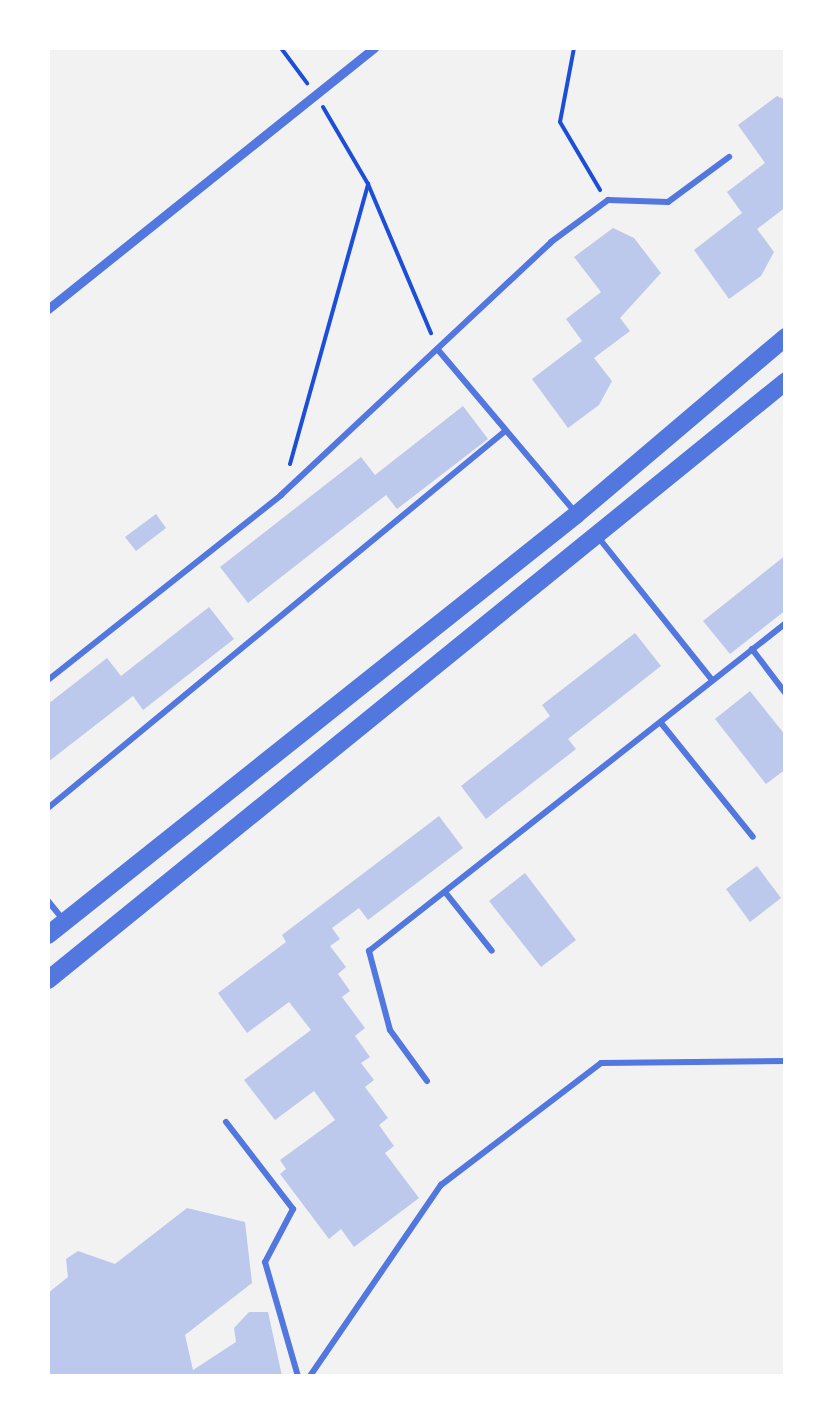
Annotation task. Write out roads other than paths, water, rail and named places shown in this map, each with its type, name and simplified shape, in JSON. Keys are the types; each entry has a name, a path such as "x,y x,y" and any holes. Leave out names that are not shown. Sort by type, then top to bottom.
{"street":[{"path":"48,309 374,48"},
{"path":"48,935 577,514 786,338"},
{"path":"48,980 598,537 786,380"},
{"path":"577,514 598,537"},
{"path":"64,922 87,948"}],"lane":[{"path":"48,680 281,496 551,242 608,200 668,202 729,157"},
{"path":"439,351 577,514"},
{"path":"48,808 504,432"},
{"path":"598,537 712,680"},
{"path":"427,1081 390,1030 369,952 786,623"},
{"path":"752,648 786,694"},
{"path":"660,723 753,837"},
{"path":"445,892 492,952"},
{"path":"48,901 64,922"},
{"path":"310,1376 441,1185 601,1063 786,1060"},
{"path":"226,1122 294,1209 265,1262 298,1376"}]}
